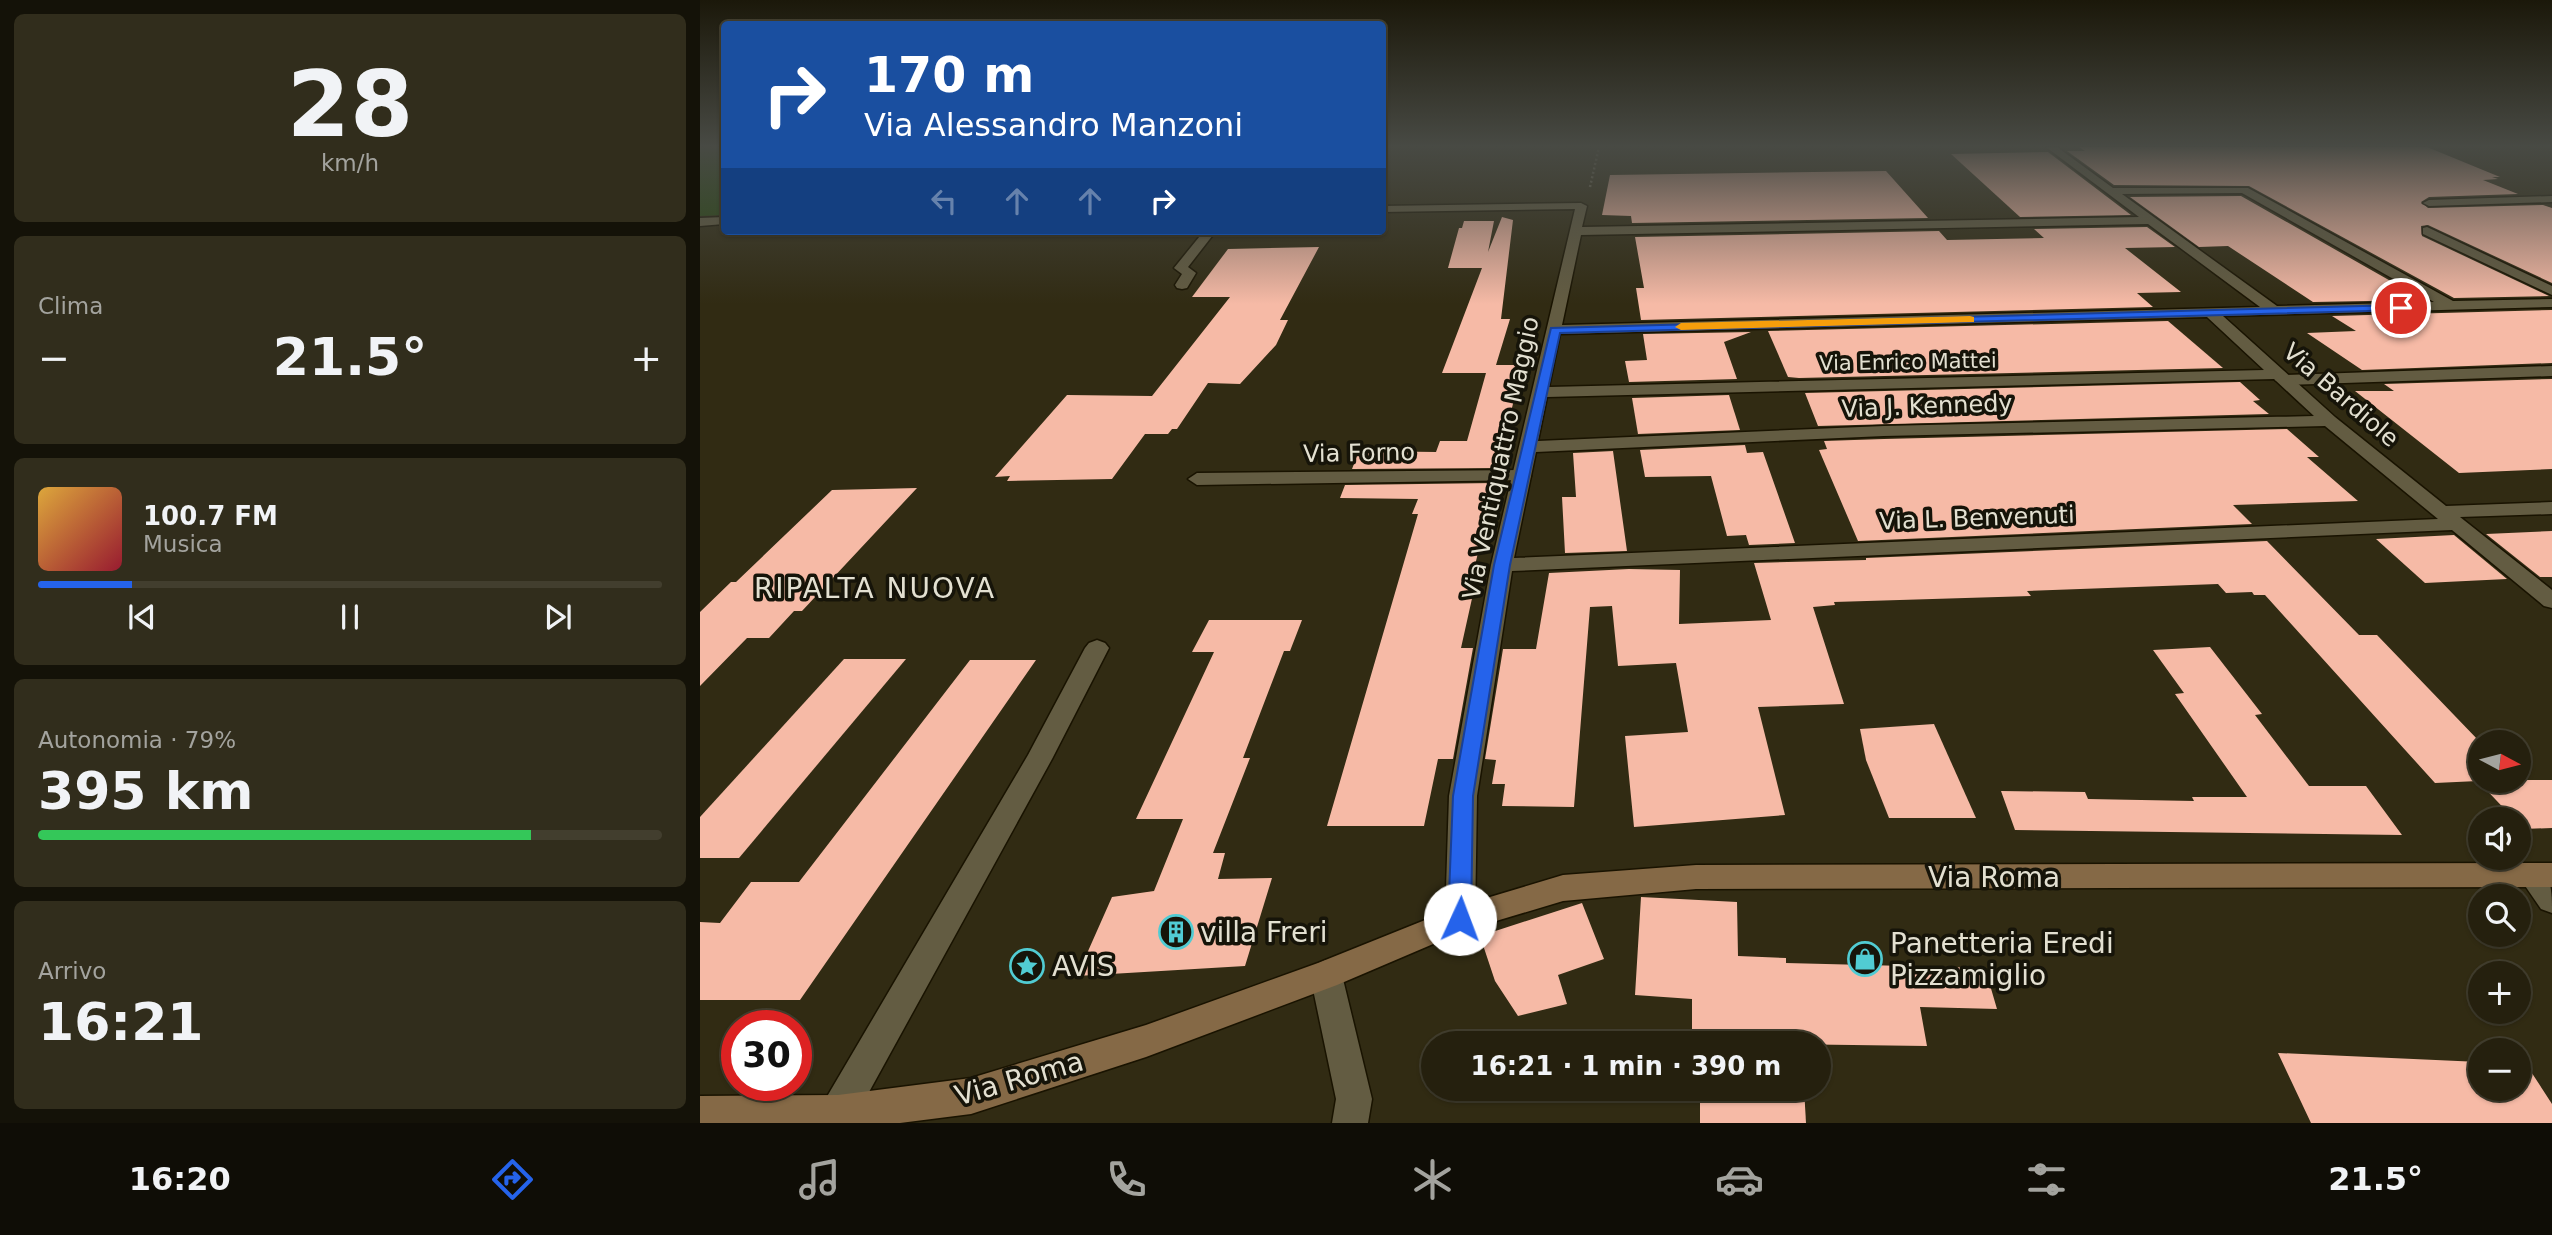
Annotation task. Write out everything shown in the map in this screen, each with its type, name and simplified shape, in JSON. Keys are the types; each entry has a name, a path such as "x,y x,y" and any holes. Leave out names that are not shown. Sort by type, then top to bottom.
{"main road":[{"name":"Via Roma","path":"700,1114 838,1113 971,1096 1146,1041 1326,975 1460,919 1563,888 1696,877 2546,884"}],"street":[{"path":"2121,199 2276,312"},
{"path":"2262,199 2451,306"},
{"path":"2429,203 2539,199"},
{"path":"1386,209 1581,206"},
{"name":"Via Ventiquattro Maggio","path":"1460,919 1463,796 1502,565 1581,206"},
{"path":"1577,230 2151,220"},
{"path":"700,222 721,221"},
{"path":"2427,231 2552,291"},
{"path":"1182,285 1189,273 1180,268 1207,235"},
{"path":"1555,330 2552,303"},
{"name":"Via Bardiole","path":"2212,314 2329,421 2552,601"},
{"name":"Via Enrico Mattei","path":"1541,392 2552,371"},
{"name":"Via J. Kennedy","path":"1527,447 1884,431 2329,421"},
{"name":"Via Forno","path":"1197,479 1522,476"},
{"path":"2447,518 2552,508"},
{"name":"Via L. Benvenuti","path":"1502,565 2447,518"},
{"path":"838,1113 1039,759 1097,648"},
{"path":"1326,975 1354,1099 1350,1123"}],"path":[{"path":"1581,206 1585,199"}],"green space":[{"path":"700,199 721,199 721,215 700,216"}],"building":[{"path":"1605,199 1911,199 1928,218 1632,223 1631,216 1602,215"},
{"path":"2001,199 2110,199 2131,215 2020,217"},
{"path":"2133,199 2247,199 2424,300 2313,302 2228,246 2199,247"},
{"path":"2274,199 2425,199 2421,202 2428,208 2543,205 2552,208 2552,283 2428,225 2421,226 2422,236 2549,296 2454,298"},
{"path":"1502,217 1513,220 1501,319 1510,319 1496,365 1522,365 1498,468 1352,469 1359,451 1436,452 1440,441 1467,441 1486,373 1442,373 1482,268 1448,268 1459,228 1462,228 1464,221 1494,221 1488,252"},
{"path":"2147,227 2175,247 2125,248 2181,292 2137,293 2153,307 1641,320 1636,288 1644,288 1635,237 1939,231 1947,240 2044,238 2034,229"},
{"path":"1319,247 1280,320 1288,320 1276,345 1240,384 1208,383 1177,429 1172,429 1168,434 1145,434 1112,479 1007,481 1010,476 995,477 1067,395 1152,396 1230,297 1192,297 1228,249"},
{"path":"2552,310 2552,363 2362,370 2307,333 2356,331 2332,316"},
{"path":"2168,321 2223,368 1799,378 1788,377 1768,331"},
{"path":"1751,332 1724,342 1737,379 1629,382 1625,361 1647,360 1643,334"},
{"path":"2552,379 2552,469 2459,473 2355,391 2394,391 2384,384"},
{"path":"2240,382 2260,400 2253,401 2269,414 1818,426 1805,393"},
{"path":"1729,395 1740,430 1638,434 1632,398"},
{"path":"2287,429 2319,457 2307,457 2358,501 2233,505 2252,524 1858,541 1819,450 1827,449 1824,441"},
{"path":"1745,445 1747,453 1763,452 1795,543 1749,545 1746,535 1727,536 1711,476 1645,477 1640,450"},
{"path":"1613,451 1627,551 1565,553 1562,497 1576,497 1573,453"},
{"path":"1495,483 1468,594 1473,594 1461,648 1473,648 1453,759 1438,759 1424,826 1327,826 1418,514 1412,514 1418,499 1340,498 1345,485"},
{"path":"917,488 802,611 794,611 769,638 747,638 700,686 700,612 731,582 736,582 832,490"},
{"path":"2552,531 2552,577 2540,577 2486,534"},
{"path":"2454,535 2507,579 2425,583 2376,539"},
{"path":"2267,541 2359,635 2377,635 2468,730 2468,781 2435,783 2265,595 2254,595 2252,592 2226,593 2218,584 2027,591 2031,596 1834,602 1835,605 1813,607 1844,704 1758,707 1785,815 1634,827 1625,736 1688,732 1676,663 1618,666 1612,606 1590,607 1574,807 1502,806 1505,784 1492,784 1496,760 1485,759 1503,649 1536,649 1549,573 1629,569 1680,570 1679,624 1771,620 1754,563"},
{"path":"1209,620 1302,620 1290,651 1284,651 1243,758 1250,758 1213,853 1225,853 1218,879 1272,878 1245,966 1077,976 1112,897 1154,891 1183,819 1136,819 1214,652 1192,652"},
{"path":"2210,647 2262,714 2255,715 2309,786 2366,786 2402,835 2015,830 2001,791 2085,792 2088,799 2194,801 2192,797 2247,797 2175,694 2184,693 2153,650"},
{"path":"844,659 906,659 739,858 700,858 700,817"},
{"path":"970,660 1036,660 800,1000 700,1000 700,922 720,923 751,882 799,882"},
{"path":"1934,724 1976,818 1889,818 1866,760 1860,729"},
{"path":"2531,780 2552,780 2552,828 2531,829 2531,807 2503,807 2489,793 2531,793"},
{"path":"1641,897 1737,902 1738,956 1786,958 1786,963 1985,968 1997,1009 1920,1007 1927,1046 1831,1045 1831,1031 1692,1031 1692,999 1635,995"},
{"path":"1582,903 1604,959 1558,975 1567,1004 1518,1016 1495,981 1480,936"},
{"path":"2278,1053 2468,1061 2468,1101 2531,1101 2531,1072 2552,1104 2552,1123 2311,1123"},
{"path":"1700,1101 1805,1101 1806,1123 1700,1123"}],"slow traffic":[{"path":"1681,327 1970,320"}],"place":[{"name":"villa Freri","path":"1176,932"},
{"name":"Panetteria Eredi Pizzamiglio","path":"1865,959"},
{"name":"AVIS","path":"1027,966"}],"district":[{"name":"RIPALTA NUOVA","path":"875,588"}],"route":[{"path":"1460,919 1463,796 1502,565 1555,330 2401,308"}]}
